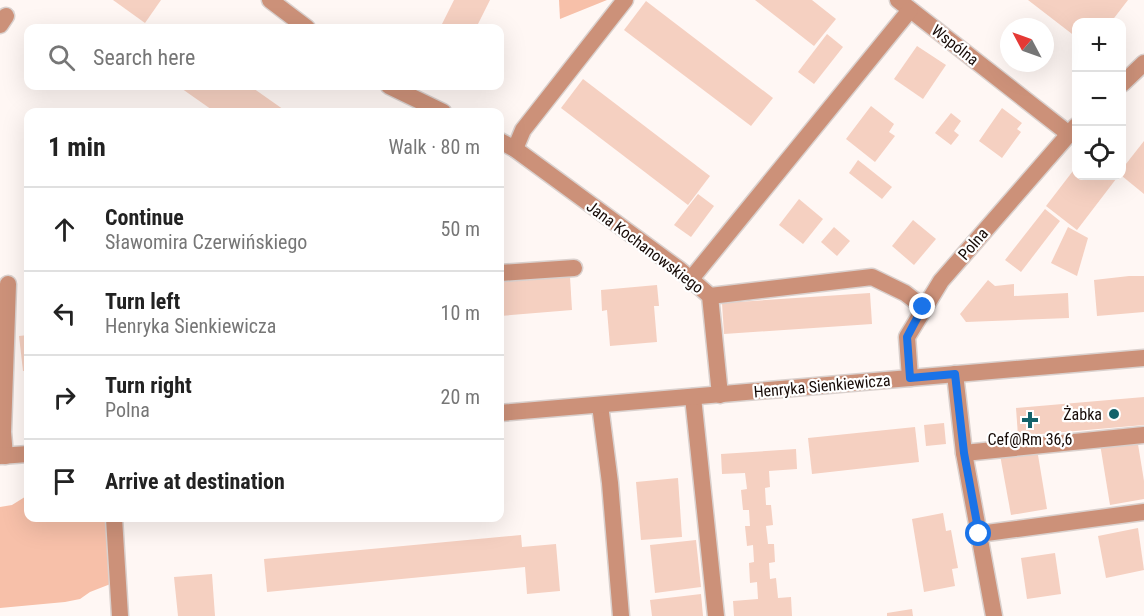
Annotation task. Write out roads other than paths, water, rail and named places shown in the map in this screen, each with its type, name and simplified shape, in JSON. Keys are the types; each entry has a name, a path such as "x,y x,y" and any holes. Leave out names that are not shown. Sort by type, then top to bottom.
{"street":[{"path":"270,0 302,24"},
{"path":"515,149 523,130 625,0"},
{"path":"691,279 904,5"},
{"name":"Wspólna","path":"904,5 1072,129"},
{"path":"1126,80 1144,63"},
{"path":"397,90 434,108"},
{"name":"Polna","path":"910,378 907,337 923,307 941,281 1072,131"},
{"name":"Jana Kochanowskiego","path":"504,143 691,279 710,296 720,395"},
{"path":"504,273 574,268"},
{"path":"710,296 872,277 905,293 923,307"},
{"path":"8,284 3,456 24,454"},
{"name":"Henryka Sienkiewicza","path":"504,413 1144,358"},
{"path":"955,374 964,453 994,616"},
{"path":"693,397 716,616"},
{"path":"600,405 610,483 621,616"},
{"path":"964,453 1144,435"},
{"path":"979,534 1144,512"},
{"path":"114,522 120,616"}],"place":[{"name":"Żabka","path":"1114,414"},
{"name":"Cef@Rm 36,6","path":"1030,420"}]}
